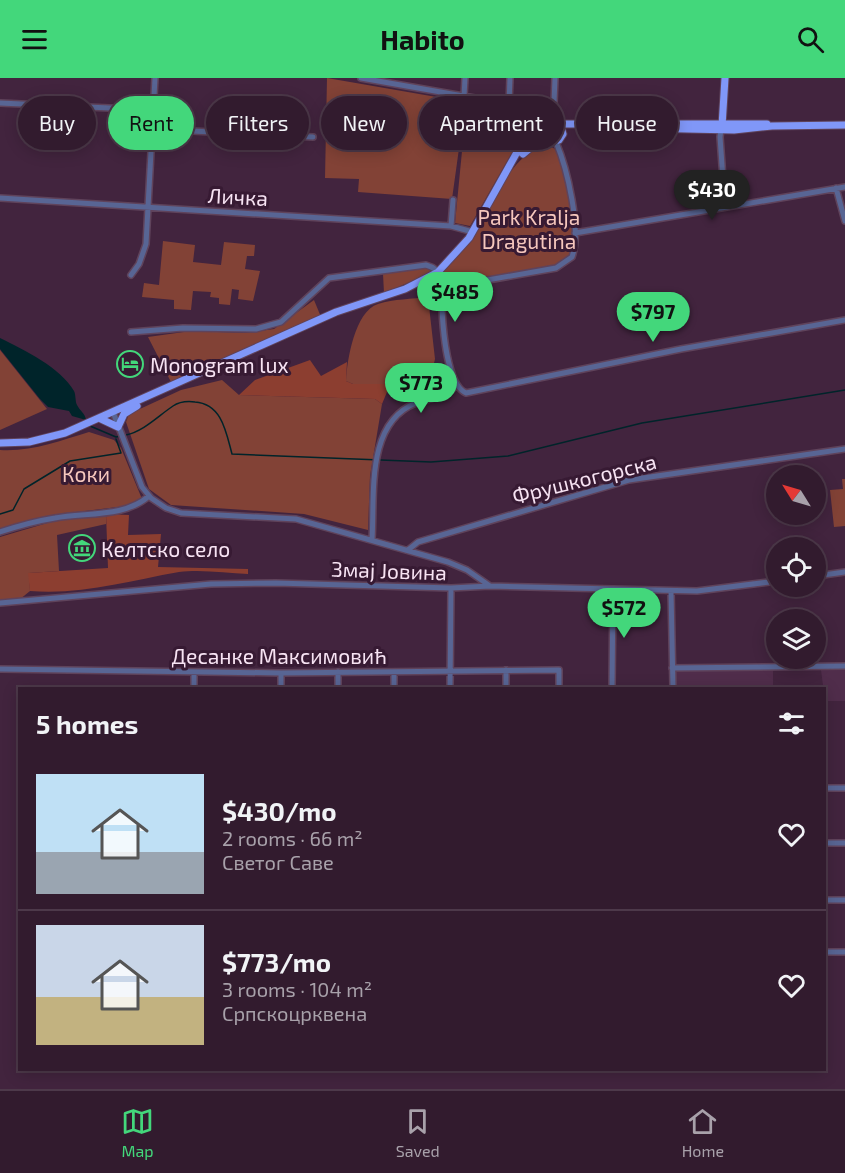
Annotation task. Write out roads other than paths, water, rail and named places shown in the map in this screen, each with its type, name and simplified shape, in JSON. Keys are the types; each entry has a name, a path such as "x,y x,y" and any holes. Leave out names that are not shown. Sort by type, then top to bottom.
{"main road":[{"path":"722,126 725,78"},
{"path":"678,126 845,125"},
{"path":"0,443 28,442 91,423 336,312 405,288 438,272 453,258 472,231 520,150"},
{"path":"508,168 526,150"},
{"path":"99,419 108,420 120,430 124,414 137,407 142,399"}],"street":[{"path":"153,96 154,78"},
{"path":"361,78 459,96"},
{"path":"464,96 465,78"},
{"path":"509,96 510,78"},
{"path":"554,96 555,78"},
{"path":"0,103 108,108"},
{"path":"722,126 720,137 725,207"},
{"path":"194,131 313,137"},
{"path":"131,275 139,264 146,244 152,150"},
{"path":"442,288 556,268 572,257 575,233 564,161 559,150"},
{"path":"575,233 845,187"},
{"path":"836,188 845,221"},
{"name":"Личка","path":"0,198 451,226 472,231"},
{"path":"451,226 453,200"},
{"path":"131,332 183,328 256,329 281,322 329,278 423,265 438,272 442,288 446,337 456,384 466,393 681,349 845,320"},
{"path":"372,540 377,452 382,436 413,404 449,393 456,384"},
{"path":"113,412 138,480 148,496 161,506 177,512 296,519 408,550 467,570 490,586"},
{"name":"Фрушкогорска","path":"408,550 418,542 629,480 845,449"},
{"path":"0,532 54,518 137,506 148,496"},
{"path":"826,575 845,572"},
{"name":"Змај Јовина","path":"0,603 167,586 211,584 276,583 485,589 490,586 707,591 766,583"},
{"path":"450,687 451,588"},
{"path":"612,687 613,589"},
{"path":"671,591 672,687"},
{"path":"672,668 845,666"},
{"name":"Десанке Максимовић","path":"0,669 281,673 559,670 559,687"},
{"path":"506,670 506,687"},
{"path":"194,672 194,687"},
{"path":"338,672 338,687"},
{"path":"394,672 394,687"},
{"path":"281,673 282,687"},
{"path":"826,788 845,788"},
{"path":"826,843 845,843"},
{"path":"826,900 845,900"},
{"path":"826,952 845,952"}],"waterway":[{"path":"126,435 145,427 175,405 192,402 204,404 217,414 225,428 232,454 431,462 508,456 642,423 845,390"},
{"path":"90,426 116,437 121,436"},
{"path":"0,514 13,510 24,489 70,461 121,453 116,439"}],"place":[{"name":"Monogram lux","path":"130,364"},
{"name":"Келтско село","path":"82,548"}],"park label":[{"name":"Park Kralja Dragutina","path":"529,228"},
{"name":"Коки","path":"86,473"}]}
